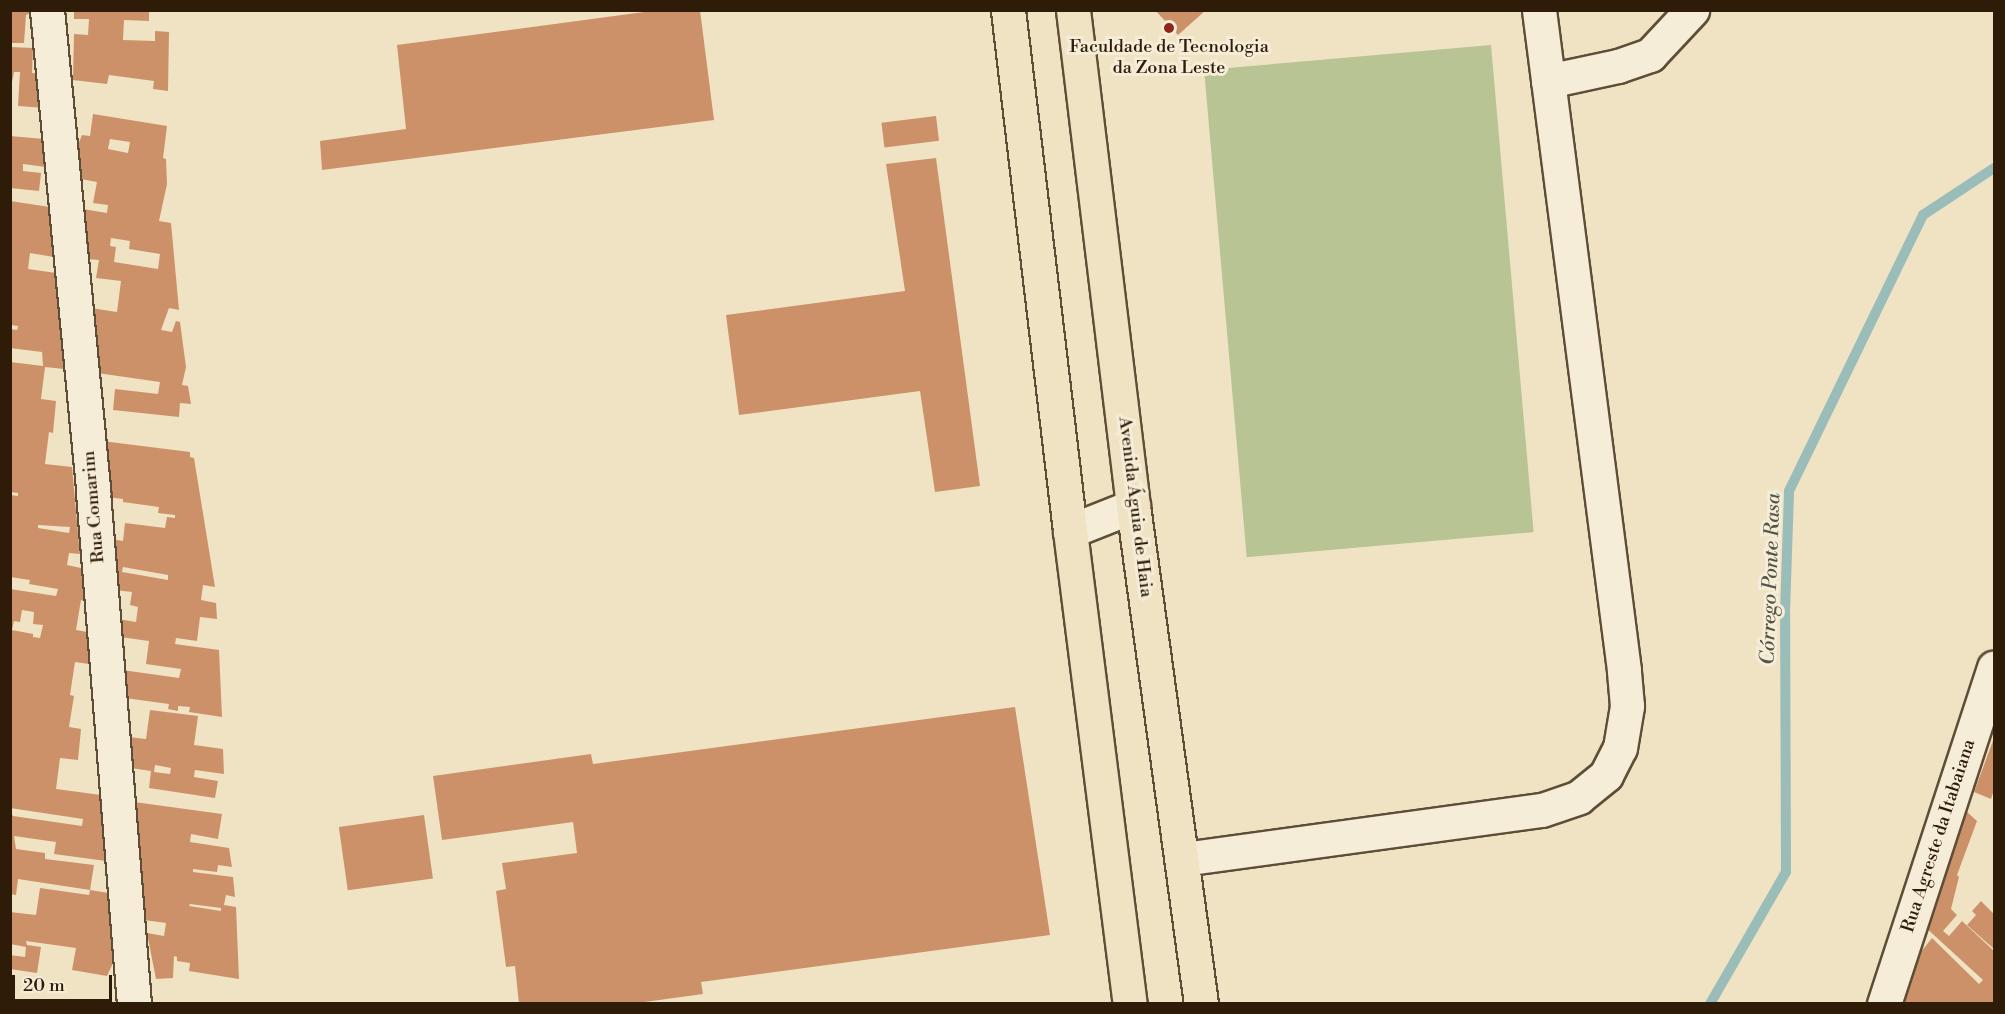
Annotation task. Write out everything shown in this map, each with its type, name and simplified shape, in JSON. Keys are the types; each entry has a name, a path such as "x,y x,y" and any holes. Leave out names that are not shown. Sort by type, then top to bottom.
{"main road":[{"path":"1008,10 1070,531 1130,1004"},
{"name":"Avenida Águia de Haia","path":"1073,10 1133,506 1201,1004"}],"street":[{"name":"Rua Comarim","path":"47,10 93,492 134,1004"},
{"path":"1183,859 1542,810 1579,797 1606,775 1620,748 1627,706 1624,670 1539,10"},
{"path":"1548,81 1618,66 1650,55 1692,10"},
{"path":"1070,531 1133,506"},
{"name":"Rua Agreste da Itabaiana","path":"1884,1004 1995,668"}],"green space":[{"path":"1491,45 1534,532 1247,557 1204,70"}],"building":[{"path":"10,10 38,10 26,15 24,43 10,43"},
{"path":"74,10 149,10 149,21 124,20 123,40 155,41 155,31 169,32 168,91 153,89 154,81 109,75 107,84 73,80 74,34 88,35 89,19 74,19"},
{"path":"659,10 700,10 714,120 322,170 320,141 406,129 397,45"},
{"path":"1155,10 1206,10 1178,35"},
{"path":"10,47 33,48 32,73 42,74 45,108 18,106 20,72 14,72 10,92"},
{"path":"93,114 167,126 163,158 166,159 167,184 159,221 171,223 179,310 169,308 161,330 172,332 176,321 180,322 186,367 182,385 188,386 191,404 180,403 179,417 113,410 115,389 158,394 160,382 97,373 91,308 117,312 121,281 96,278 99,260 87,259 83,209 107,213 108,205 93,203 97,182 81,179 78,145 82,135 90,136","holes":["110,139 130,142 128,153 108,149","111,238 130,241 129,249 160,254 158,269 114,262 116,247 110,246"]},
{"path":"936,116 939,141 884,148 881,123"},
{"path":"10,136 44,139 46,167 23,164 23,171 41,173 39,191 10,188"},
{"path":"936,158 980,486 935,492 920,391 739,415 726,315 905,291 886,164"},
{"path":"10,201 50,207 54,257 30,253 28,269 56,273 64,369 45,367 41,399 56,401 53,433 49,432 45,464 72,467 80,554 69,553 67,565 81,568 84,601 81,600 76,630 87,632 89,664 75,662 70,695 74,696 69,727 81,729 78,760 60,758 56,789 101,795 106,861 54,854 56,842 14,836 16,849 45,853 45,859 94,865 90,890 18,879 16,895 10,894 10,811 13,816 82,826 83,819 10,808 10,589 56,596 58,589 29,584 30,580 10,577 10,495 18,496 18,493 10,492 10,362 43,366 42,352 10,348 10,329 17,330 18,326 10,325","holes":["38,525 70,527 69,533 38,528","22,610 34,612 33,624 43,625 40,638 33,637 33,634 12,630 14,621 20,622"]},
{"path":"102,441 190,452 190,457 194,458 215,587 203,585 201,600 216,603 217,619 200,617 197,641 176,638 175,644 219,650 222,717 189,712 190,707 178,706 178,711 168,709 169,704 125,698 122,670 179,678 181,669 146,664 149,641 120,637 118,619 136,622 138,607 130,605 132,592 115,590 111,539 123,541 125,523 165,528 167,517 175,518 175,515 158,513 159,507 123,502 123,499 107,497","holes":["123,567 168,575 168,580 122,572"]},
{"path":"1015,707 1050,935 701,982 703,994 630,1004 519,1004 515,966 506,967 496,891 506,889 502,863 577,853 573,822 442,840 433,776 591,754 593,764"},
{"path":"150,710 198,716 194,745 223,749 224,774 195,770 194,777 218,781 215,798 149,788 151,771 131,768 128,737 146,739","holes":["155,765 171,768 170,774 154,772"]},
{"path":"1994,738 1994,790 1991,799 1974,792"},
{"path":"134,802 222,814 218,839 191,834 190,842 229,848 232,867 218,865 217,872 193,869 193,872 233,877 235,897 226,895 224,905 236,907 239,979 189,971 190,963 177,961 177,957 174,956 173,978 156,979 147,933 164,936 166,923 144,920","holes":["190,904 221,908 221,911 189,906"]},
{"path":"1967,812 1977,821 1957,875 1959,877 1951,909 1957,915 1943,931 1949,936 1962,921 1994,951 1994,1004 1900,1004 1916,949 1920,953 1932,938 1979,984 1983,980 1924,926"},
{"path":"424,815 433,878 348,890 339,827"},
{"path":"40,888 89,895 90,890 109,893 114,961 107,976 72,970 76,948 26,941 27,945 41,947 37,973 10,969 10,955 25,957 26,947 10,944 10,912 36,915"},
{"path":"1981,901 1994,914 1994,949 1967,925 1976,915 1972,911"}],"waterway":[{"name":"Córrego Ponte Rasa","path":"1710,1004 1786,872 1785,613 1789,491 1923,215 1994,168"}],"place":[{"name":"Faculdade de Tecnologia da Zona Leste","path":"1169,28"}]}
